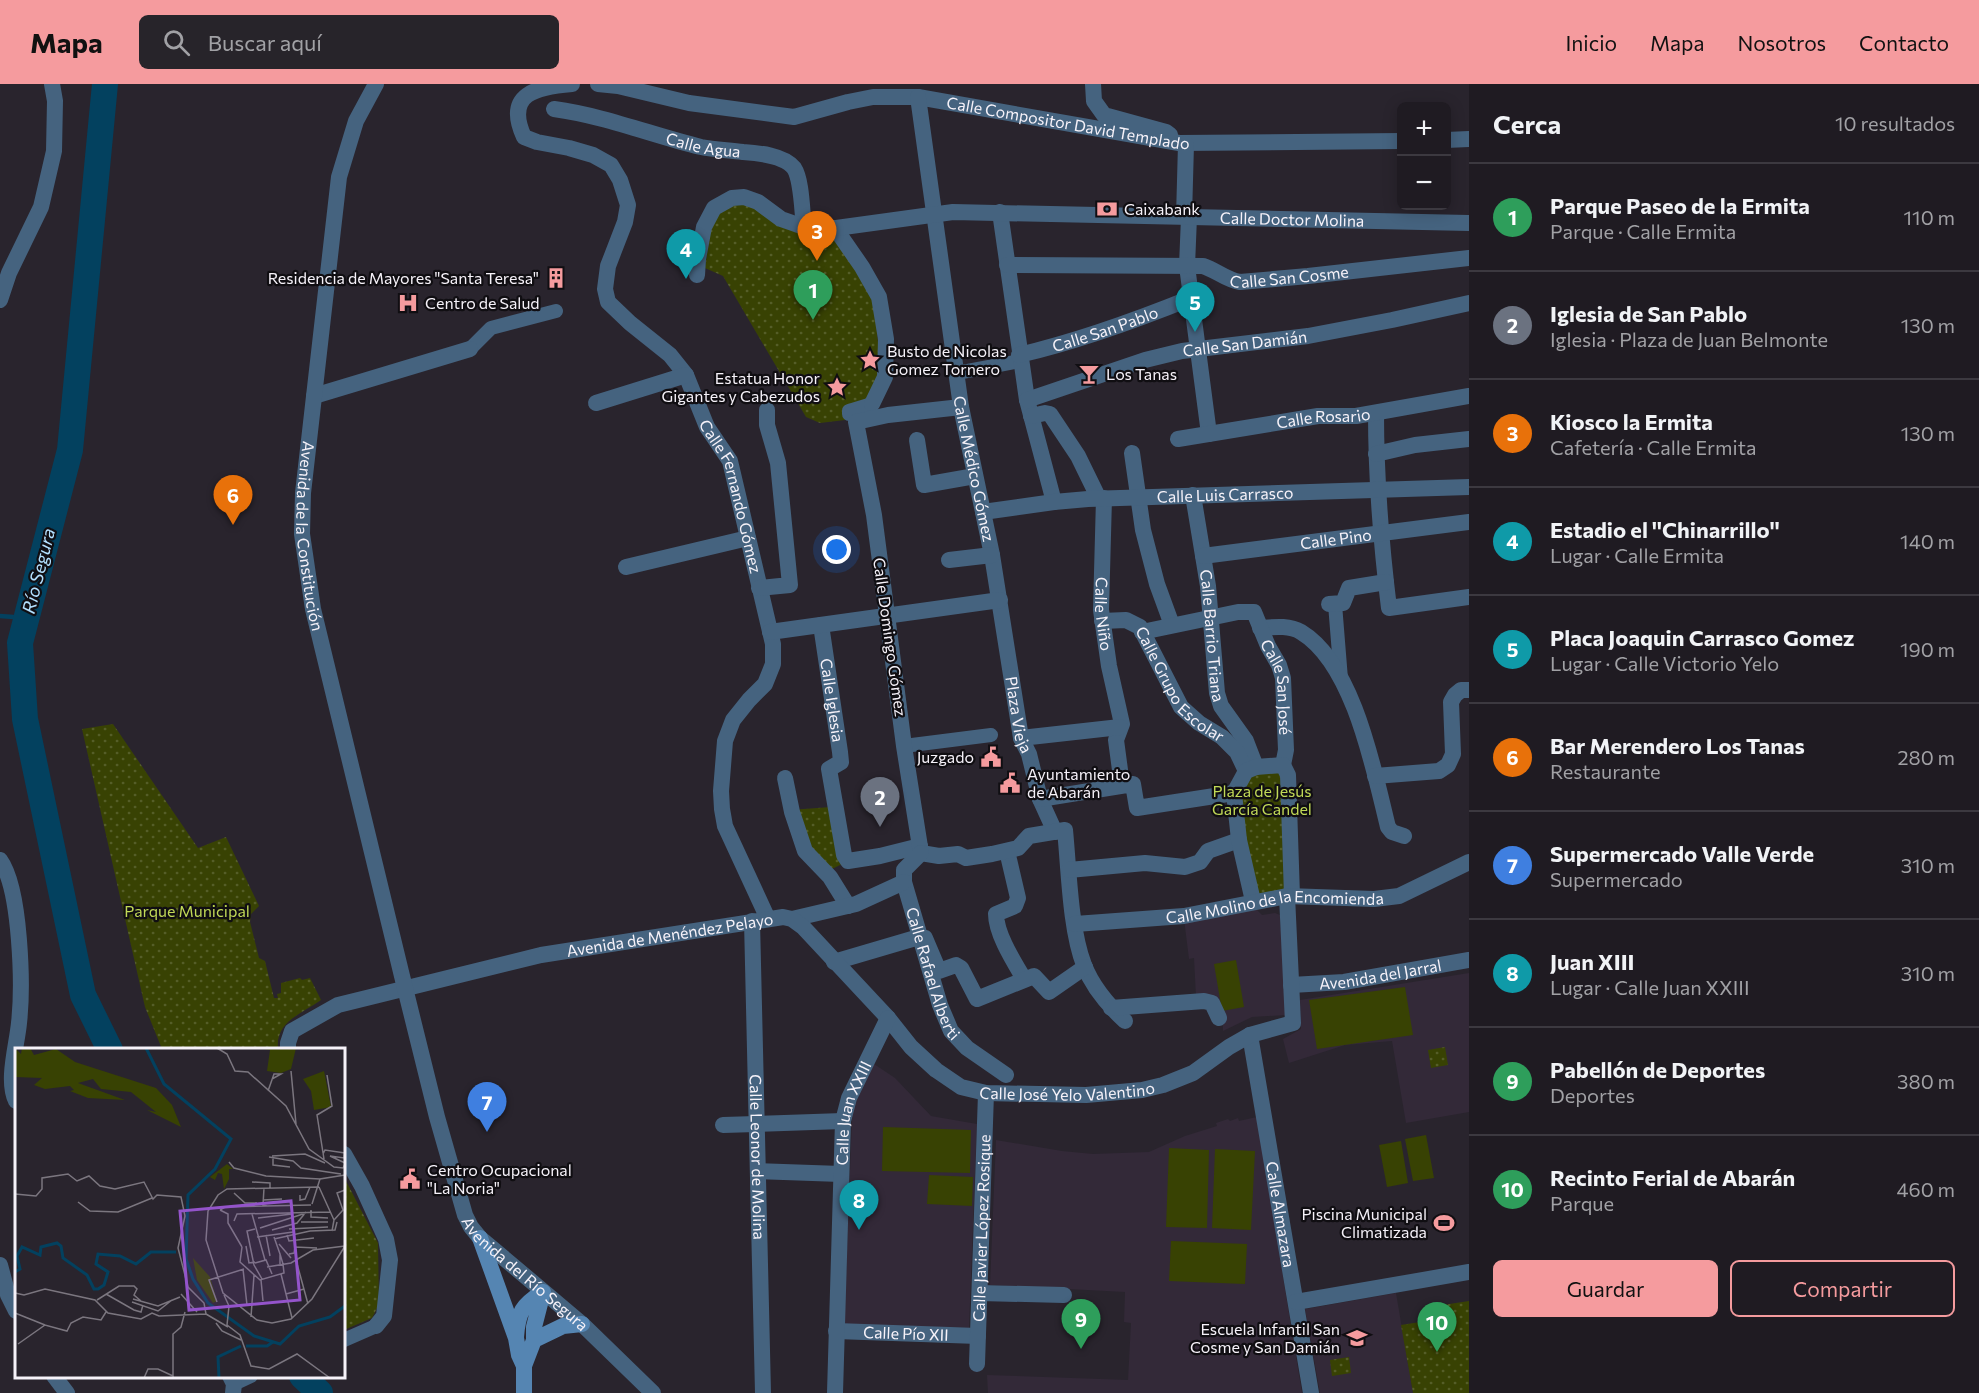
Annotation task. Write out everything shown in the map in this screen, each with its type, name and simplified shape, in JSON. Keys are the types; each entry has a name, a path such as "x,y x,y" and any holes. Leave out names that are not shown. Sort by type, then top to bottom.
{"main road":[{"path":"480,1238 524,1366 524,1393"},
{"path":"516,1338 519,1316 533,1299 543,1292"},
{"path":"524,1366 534,1340 534,1327 543,1292"},
{"path":"534,1340 563,1326 582,1324"}],"street":[{"path":"0,300 9,273 41,207 52,162 55,101 52,84"},
{"name":"Avenida de la Constitución","path":"376,84 356,121 339,177 303,493 302,534 307,580 404,987"},
{"name":"Calle Fernando Gómez","path":"572,84 538,89 526,96 517,113 518,122 524,137 593,155 611,165 620,180 628,205 625,222 608,266 605,289 608,302 670,355 686,375 707,427 730,461 770,632"},
{"name":"Calle Compositor David Templado","path":"598,84 618,86 689,103 794,117 873,97 918,97 1183,143 1397,141"},
{"path":"1093,84 1094,101 1104,115 1166,132 1183,143 1187,266 1209,434"},
{"name":"Calle Médico Gómez","path":"918,97 962,406 992,555 1009,662"},
{"name":"Calle Agua","path":"554,109 640,128 704,147 782,159 794,168 804,227"},
{"path":"1451,140 1469,139"},
{"path":"697,275 704,227 714,208 732,198 744,197 758,202 781,219 804,227"},
{"name":"Calle Doctor Molina","path":"804,227 835,228 953,212 1469,223"},
{"path":"1000,212 1029,408 1054,502"},
{"path":"835,228 879,297 886,339 885,377 872,404 849,411 852,418 962,406"},
{"name":"Calle San Cosme","path":"1007,265 1203,266 1214,269 1232,281 1240,282 1469,258"},
{"name":"Calle San Pablo","path":"957,373 1020,358 1094,335 1191,298"},
{"name":"Calle San Damián","path":"1029,408 1145,360 1197,348 1308,336 1469,303"},
{"path":"314,396 470,349 491,328 556,311"},
{"path":"596,403 686,375"},
{"name":"Calle Rosario","path":"1178,439 1318,416 1356,416 1469,396"},
{"name":"Calle Niño","path":"1029,408 1050,414 1078,456 1102,499 1101,610 1109,666 1120,715 1120,727 1116,740 1122,785"},
{"path":"759,588 790,585 778,463 767,425 767,410"},
{"path":"1376,413 1377,490 1389,608 1469,597"},
{"name":"Calle Domingo Gómez","path":"852,418 874,515 904,746 921,850"},
{"path":"1376,454 1469,439"},
{"path":"917,440 924,485 975,476"},
{"path":"1132,453 1143,530 1154,573 1172,625"},
{"name":"Calle Luis Carrasco","path":"983,512 1054,502 1139,497 1469,488"},
{"name":"Calle Barrio Triana","path":"1193,495 1212,617 1217,693 1221,706 1246,741 1251,769"},
{"name":"Calle Pino","path":"1203,556 1469,522"},
{"path":"626,567 748,538"},
{"path":"949,560 992,555"},
{"path":"1341,679 1332,604 1343,603 1349,588 1386,582"},
{"path":"770,632 1000,600"},
{"path":"1142,632 1238,612 1257,620 1301,632 1316,644 1349,692 1359,719 1388,827 1392,832 1404,836"},
{"name":"Calle Grupo Escolar","path":"1102,621 1126,620 1140,627 1181,707 1199,723 1222,737 1251,769"},
{"name":"Calle San José","path":"1257,620 1279,665 1282,678 1286,750 1283,765"},
{"name":"Calle Iglesia","path":"821,625 842,762 829,769 844,855 848,861 921,850"},
{"name":"Avenida de Menéndez Pelayo","path":"288,1048 292,1030 338,1005 404,987 541,955 760,920 725,826 721,791 725,741 733,720 748,700 765,684 772,664 773,644 770,632"},
{"name":"Plaza Vieja","path":"1009,662 1021,738 1029,754 1040,799 1060,831 1069,870 1078,948 1085,967 1111,1008 1125,1021"},
{"path":"1375,776 1439,771 1448,765 1453,754 1451,702 1461,690 1469,690"},
{"path":"1021,738 1120,727"},
{"path":"904,746 991,735"},
{"path":"1253,901 1239,840 1234,793 1251,769 1283,765 1288,775 1289,896"},
{"path":"784,778 805,851 830,877 848,906"},
{"path":"1040,799 1133,784 1137,808 1234,793"},
{"path":"760,920 783,917 792,920 848,906 886,892 904,882 904,870 921,850 939,856 958,854 966,858 1018,848 1029,836 1060,831"},
{"path":"1069,870 1145,863 1185,867 1200,862 1208,851 1239,840"},
{"path":"1007,851 1018,898 1016,906 996,914 996,922 1024,980"},
{"path":"0,860 10,882 18,928 21,968 20,1021 16,1048"},
{"name":"Calle Molino de la Encomienda","path":"1075,924 1184,916 1253,901 1289,896 1374,899 1400,896 1468,868"},
{"name":"Calle Rafael Alberti","path":"904,882 940,1005 951,1031 967,1048 1006,1075"},
{"name":"Calle José Yelo Valentino","path":"792,920 802,927 888,1018 911,1047 936,1070 961,1087 986,1093 1086,1095 1142,1090 1163,1085 1193,1073 1228,1047 1250,1035 1293,1023 1289,896"},
{"name":"Calle Leonor de Molina","path":"760,920 757,1124 763,1393"},
{"path":"834,962 919,937 925,938 939,971 956,965 961,968 977,999 1034,975 1049,992 1085,967"},
{"name":"Avenida del Jarral","path":"1291,985 1344,982 1469,960"},
{"name":"Avenida del Río Segura","path":"404,987 461,1201 471,1227 480,1238 582,1324 653,1393"},
{"path":"1111,1008 1204,1001 1212,1003 1219,1018"},
{"name":"Calle Juan XXIII","path":"835,1393 843,1121 849,1098 888,1018"},
{"name":"Calle Almazara","path":"1250,1035 1311,1393"},
{"path":"15,1053 12,1072 15,1099"},
{"name":"Calle Javier López Rosique","path":"977,1364 986,1093"},
{"path":"723,1125 843,1121"},
{"path":"345,1156 362,1186 386,1239 390,1260 384,1316 376,1326 345,1340"},
{"path":"758,1171 841,1174"},
{"path":"0,1265 8,1295 15,1309"},
{"path":"1296,1302 1469,1272"},
{"path":"980,1293 1064,1295"},
{"name":"Calle Pío XII","path":"836,1330 978,1336"},
{"path":"55,1378 68,1393"},
{"path":"233,1385 249,1378"}],"shaded area":[{"path":"1254,907 1262,915 1275,913 1280,915 1287,1015 1252,1017 1223,1031 1223,1023 1196,997 1194,958 1189,959 1184,919"},
{"path":"1469,973 1469,1112 1406,1123 1392,1041 1345,1045 1289,1063 1283,1039 1301,1029 1300,1000"},
{"path":"874,1064 895,1078 931,1116 977,1124 969,1328 844,1324 852,1119 855,1104"},
{"path":"1257,1117 1302,1393 988,1393 987,1375 1128,1380 1131,1323 1124,1322 1125,1292 990,1285 996,1140 1093,1154 1149,1152 1185,1136 1217,1126 1216,1123 1228,1119 1230,1121 1238,1118 1239,1121"},
{"name":"Escuela Infantil San Cosme y San Damián","path":"1396,1293 1413,1393 1320,1393 1305,1309"}],"green space":[{"path":"739,202 837,235 874,301 881,374 870,417 820,423 806,417 723,276 705,268 712,220 716,213"},
{"name":"Parque Municipal","path":"113,724 198,848 226,837 259,906 251,914 250,922 259,958 265,961 274,998 278,998 277,994 281,993 281,983 310,978 321,1000 285,1025 278,1040 278,1048 162,1048 145,1007 82,729"},
{"name":"Plaza de Jesús García Candel","path":"1283,765 1292,896 1253,901 1234,793 1246,771"},
{"path":"831,807 844,863 824,873 790,810"},
{"path":"1236,960 1244,1007 1222,1011 1214,964"},
{"path":"1405,987 1413,1035 1317,1049 1309,1000"},
{"path":"1445,1047 1448,1065 1431,1068 1428,1050"},
{"path":"883,1127 971,1130 970,1173 882,1171"},
{"path":"1426,1135 1434,1178 1413,1181 1405,1139"},
{"path":"1401,1141 1408,1183 1387,1187 1379,1145"},
{"path":"1169,1148 1209,1150 1207,1228 1166,1227"},
{"path":"1215,1149 1255,1151 1251,1230 1212,1228"},
{"path":"929,1175 973,1177 972,1206 927,1204"},
{"path":"345,1179 378,1243 379,1304 372,1318 345,1330"},
{"path":"1171,1241 1247,1244 1245,1284 1169,1281"},
{"path":"1469,1301 1469,1393 1413,1393 1401,1325 1420,1322 1423,1308"},
{"path":"1349,1357 1351,1373 1332,1376 1330,1360"}],"waterway":[{"name":"Río Segura","path":"105,84 70,450 20,643 25,719 83,995 109,1048"},
{"path":"0,616 27,618"},
{"name":"Río Segura","path":"304,1378 320,1393"}],"place":[{"name":"Caixabank","path":"1107,209"},
{"name":"Kiosco la Ermita","path":"817,261"},
{"name":"Residencia de Mayores \"Santa Teresa\"","path":"556,278"},
{"name":"Estadio el ''Chinarrillo''","path":"686,279"},
{"name":"Centro de Salud","path":"408,303"},
{"name":"Parque Paseo de la Ermita","path":"813,320"},
{"name":"Placa Joaquin Carrasco Gomez","path":"1195,332"},
{"name":"Busto de Nicolas Gomez Tornero","path":"870,360"},
{"name":"Los Tanas","path":"1089,374"},
{"name":"Estatua Honor Gigantes y Cabezudos","path":"837,387"},
{"name":"Bar Merendero Los Tanas","path":"233,525"},
{"name":"Juzgado","path":"991,757"},
{"name":"Ayuntamiento de Abarán","path":"1010,783"},
{"name":"Iglesia de San Pablo","path":"880,827"},
{"name":"Supermercado Valle Verde","path":"487,1132"},
{"name":"Centro Ocupacional \"La Noria\"","path":"410,1179"},
{"name":"Piscina Municipal Climatizada","path":"1444,1223"},
{"name":"Juan XIII","path":"859,1230"},
{"name":"Escuela Infantil San Cosme y San Damián","path":"1357,1338"},
{"name":"Pabellón de Deportes","path":"1081,1349"},
{"name":"Recinto Ferial de Abarán","path":"1437,1352"}]}
